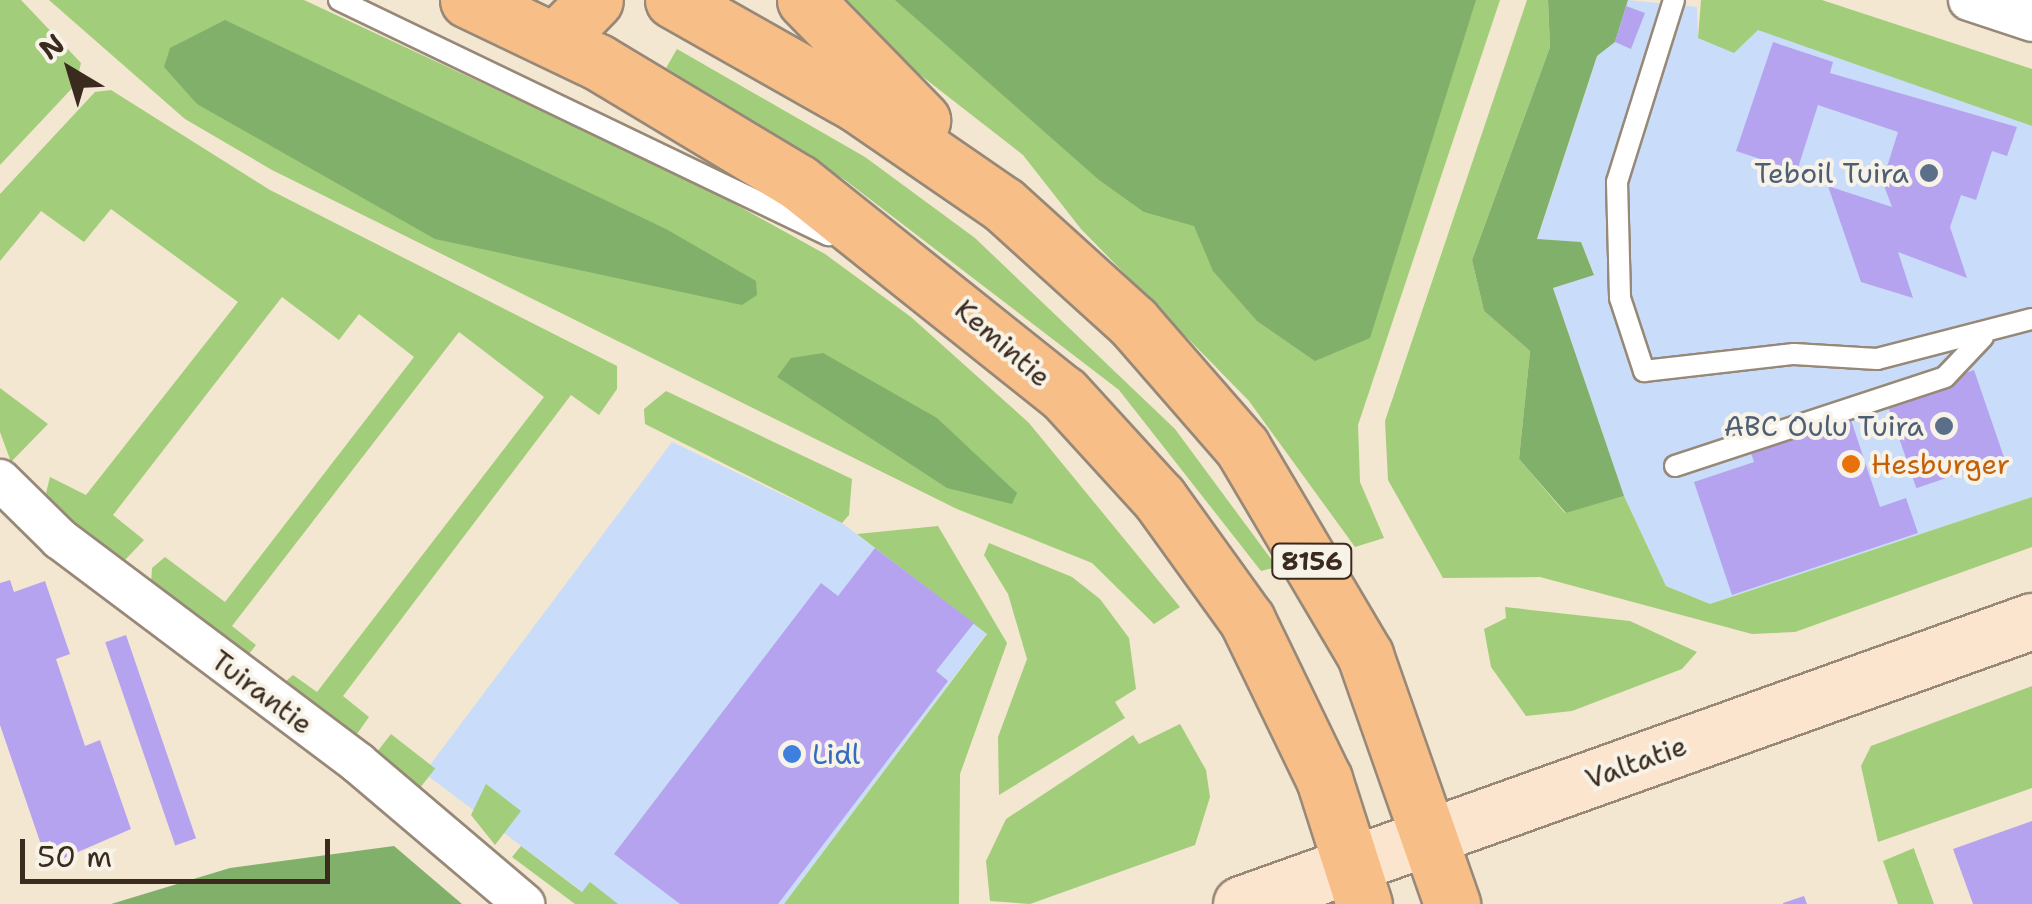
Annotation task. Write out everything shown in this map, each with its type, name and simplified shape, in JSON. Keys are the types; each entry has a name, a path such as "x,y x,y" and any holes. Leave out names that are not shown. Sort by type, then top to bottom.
{"main road":[{"name":"Kemintie","path":"468,0 559,21 798,182 943,291 1088,420 1159,498 1247,620 1324,779 1358,885"},
{"path":"559,21 595,0"},
{"name":"8156","path":"672,0 857,104 1004,205 1132,322 1242,448 1365,656 1430,836"},
{"path":"805,0 1004,205"},
{"path":"1430,836 1452,904"}],"street":[{"path":"1970,0 2032,21"},
{"name":"Tuirantie","path":"0,480 60,539 358,762 524,904"},
{"name":"Valtatie","path":"1241,904 1358,885 1430,836 2032,620"}],"lane":[{"path":"339,0 943,291"},
{"path":"1674,0 1617,182 1620,298 1644,371 1794,354 1877,358 1984,336 2032,319"},
{"path":"1676,466 1945,377 1984,336"}],"shaded area":[{"path":"1628,0 1697,7 1698,38 1758,29 2032,126 2032,497 1710,604 1666,586 1624,496 1553,288 1594,274 1581,242 1537,240 1597,56 1615,42"},
{"path":"672,442 842,523 987,633 784,904 599,904 424,773"}],"green space":[{"path":"0,0 21,0 81,63 76,84 0,165"},
{"path":"49,0 304,0 695,182 825,254 911,317 1029,423 1180,607 1154,624 1092,563 957,509 272,170 185,119"},
{"path":"824,0 1500,0 1358,425 1360,482 1384,538 1355,547 1249,401 1081,229 1023,155"},
{"path":"895,0 1476,0 1370,338 1315,361 1257,321 1213,271 1194,226 1144,212 1099,180"},
{"path":"1527,0 1548,0 1550,47 1472,260 1484,311 1530,351 1519,459 1565,513 1624,496 1666,586 1710,604 2032,497 2032,547 1795,632 1752,634 1540,577 1443,578 1388,480 1385,421"},
{"path":"1548,0 1628,0 1615,42 1597,56 1537,239 1581,242 1594,275 1553,288 1624,496 1566,513 1519,459 1530,351 1484,311 1472,260 1550,47"},
{"path":"1701,0 1822,0 2032,69 2032,126 1758,30 1734,53 1698,38"},
{"path":"225,20 666,229 756,281 757,295 742,305 435,239 197,104 164,67 170,48"},
{"path":"677,49 865,157 975,238 1175,429 1277,567 1261,571 1119,390 845,180 666,68"},
{"path":"111,90 270,190 617,366 617,389 599,415 571,395 343,696 369,717 354,738 284,683 293,675 317,692 544,397 459,332 232,626 256,645 246,658 151,585 152,568 165,557 225,602 414,357 359,314 339,340 282,297 113,515 144,540 124,561 60,513 46,493 50,477 86,495 238,302 111,209 84,242 41,211 0,261 0,194 95,92"},
{"path":"823,353 937,418 1017,493 1012,504 947,488 777,377 791,358"},
{"path":"0,388 48,424 11,462 0,432"},
{"path":"666,391 852,479 849,515 842,523 645,424 644,409"},
{"path":"938,526 1007,643 960,774 959,904 784,904 987,634 857,534"},
{"path":"989,543 1072,577 1100,599 1129,638 1136,689 1115,702 1125,718 999,795 998,737 1027,659 1008,594 984,555"},
{"path":"1505,607 1630,621 1697,652 1682,669 1572,711 1526,716 1491,667 1484,629 1506,618"},
{"path":"2032,686 2032,788 1878,842 1861,766 1871,746"},
{"path":"1180,724 1206,770 1210,797 1195,845 1030,904 990,901 986,861 1006,819 1133,735 1139,744"},
{"path":"391,734 435,768 420,788 376,754"},
{"path":"486,784 521,811 495,845 471,815"},
{"path":"394,846 462,904 111,904 230,868"},
{"path":"521,846 582,892 590,882 618,904 575,904 512,857"},
{"path":"1914,848 1934,904 1898,904 1883,861"}],"building":[{"path":"1626,6 1645,13 1631,49 1615,42"},
{"path":"1773,42 1833,62 1830,73 2017,127 2007,156 1992,151 1976,200 1961,195 1950,227 1967,278 1898,252 1913,298 1861,282 1828,186 1892,207 1877,167 1886,170 1898,132 1818,105 1797,171 1736,151"},
{"path":"1974,370 2004,458 1916,488 1886,400"},
{"path":"1850,417 1880,507 1906,498 1918,533 1732,595 1694,482 1754,462 1750,450"},
{"name":"Lidl","path":"875,548 974,623 936,671 948,681 778,904 680,904 614,854 821,583 838,596"},
{"path":"10,580 14,592 45,581 70,654 56,659 85,746 100,740 131,829 48,865 0,725 0,583"},
{"path":"126,635 196,838 175,845 105,642"},
{"path":"2032,821 2032,904 1973,904 1953,849"},
{"path":"1804,896 1807,904 1783,904 1783,903"}],"place":[{"name":"Teboil Tuira","path":"1929,173"},
{"name":"ABC Oulu Tuira","path":"1944,426"},
{"name":"Hesburger","path":"1851,464"},
{"name":"Lidl","path":"792,754"}]}
